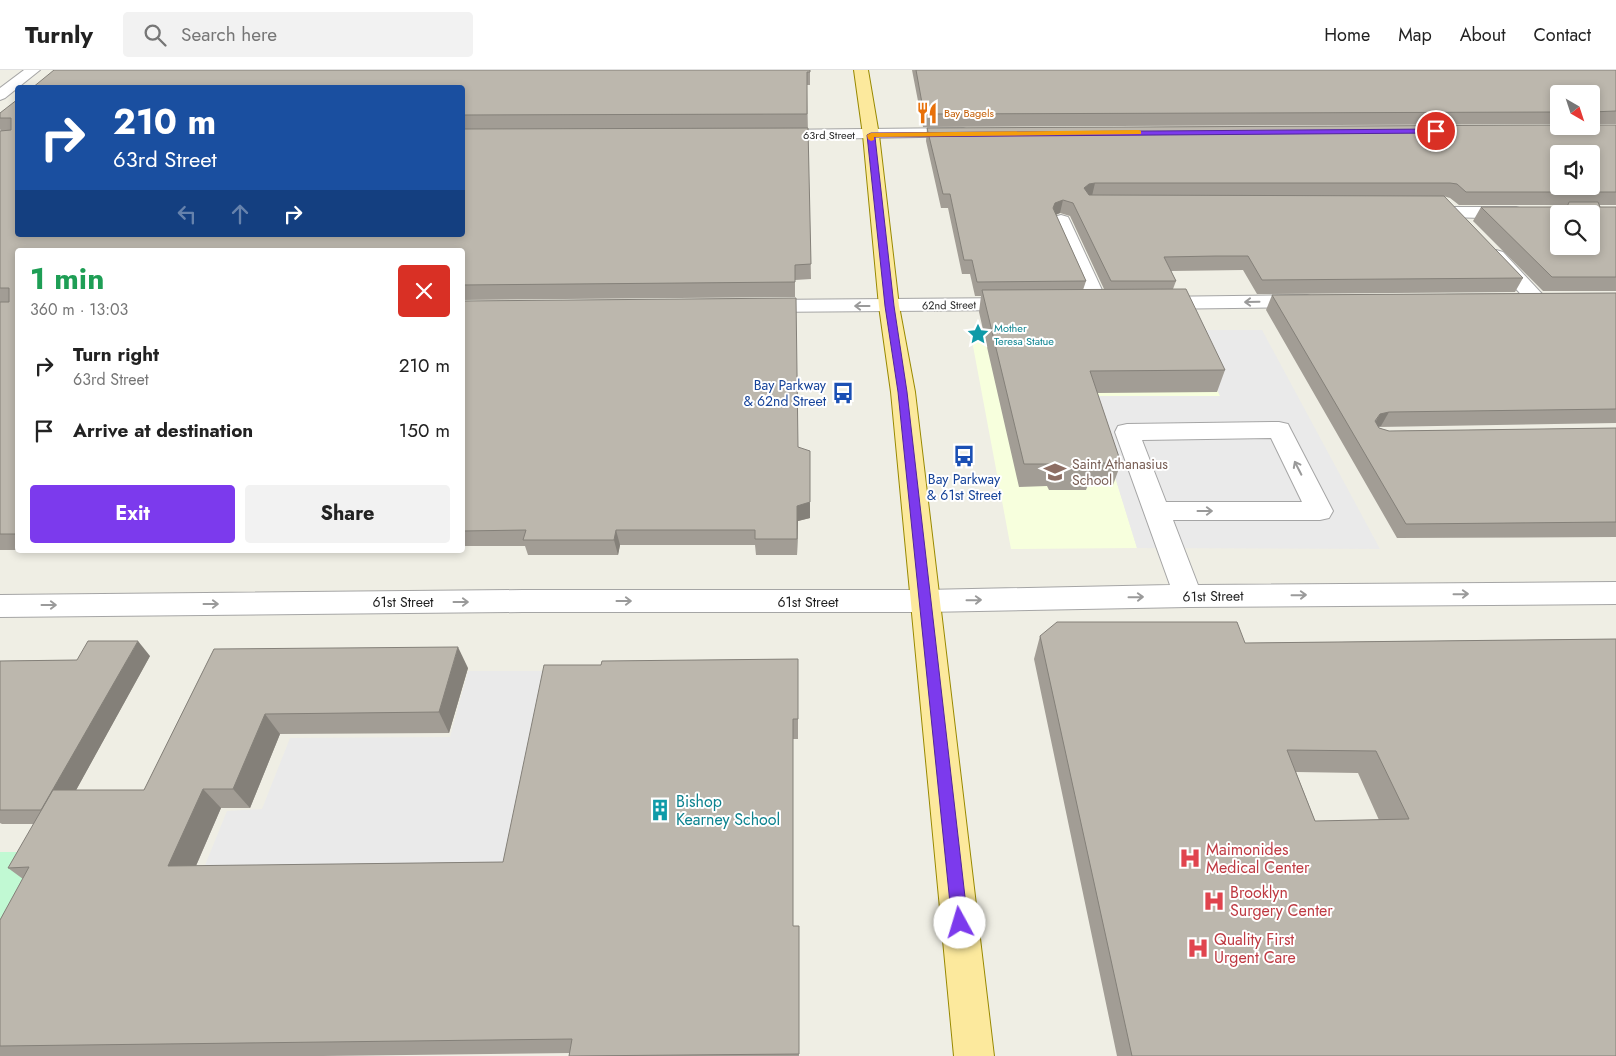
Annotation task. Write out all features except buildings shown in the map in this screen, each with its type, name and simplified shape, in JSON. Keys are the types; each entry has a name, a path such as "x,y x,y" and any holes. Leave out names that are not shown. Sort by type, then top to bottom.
{"main road":[{"path":"861,70 871,135 889,306 903,392 974,1056"}],"street":[{"path":"0,95 33,70"},
{"name":"63rd Street","path":"755,135 976,133"},
{"path":"1469,227 1449,208 1531,213"},
{"path":"1061,221 1108,303 1327,301"},
{"path":"1482,242 1545,299 1506,299"},
{"name":"62nd Street","path":"735,306 1032,304"},
{"path":"1157,511 1320,511 1279,430 1127,432 1188,596"},
{"name":"61st Street","path":"0,606 513,601 925,601 1188,596 1616,593"}],"shaded area":[{"name":"Saint Athanasius School","path":"970,330 1191,330 1220,396 1090,396 1137,548 1011,549"},
{"path":"1191,330 1262,330 1380,549 1137,548 1090,396 1220,396"},
{"path":"468,671 552,671 508,878 199,880 227,811 262,809 290,738 450,737"},
{"path":"0,852 44,852 0,932"}],"slow traffic":[{"path":"871,139 871,135 916,133 1139,132"}],"place":[{"name":"Bay Bagels","path":"927,113"},
{"name":"Mother Teresa Statue","path":"978,334"},
{"name":"Bay Parkway & 62nd Street","path":"843,393"},
{"name":"Bay Parkway & 61st Street","path":"964,456"},
{"name":"Saint Athanasius School","path":"1055,472"},
{"name":"Bishop Kearney School","path":"660,810"},
{"name":"Maimonides Medical Center","path":"1190,858"},
{"name":"Brooklyn Surgery Center","path":"1214,901"},
{"name":"Quality First Urgent Care","path":"1198,948"}],"route":[{"path":"960,923 903,392 889,306 871,135 916,133 1436,131"}]}
